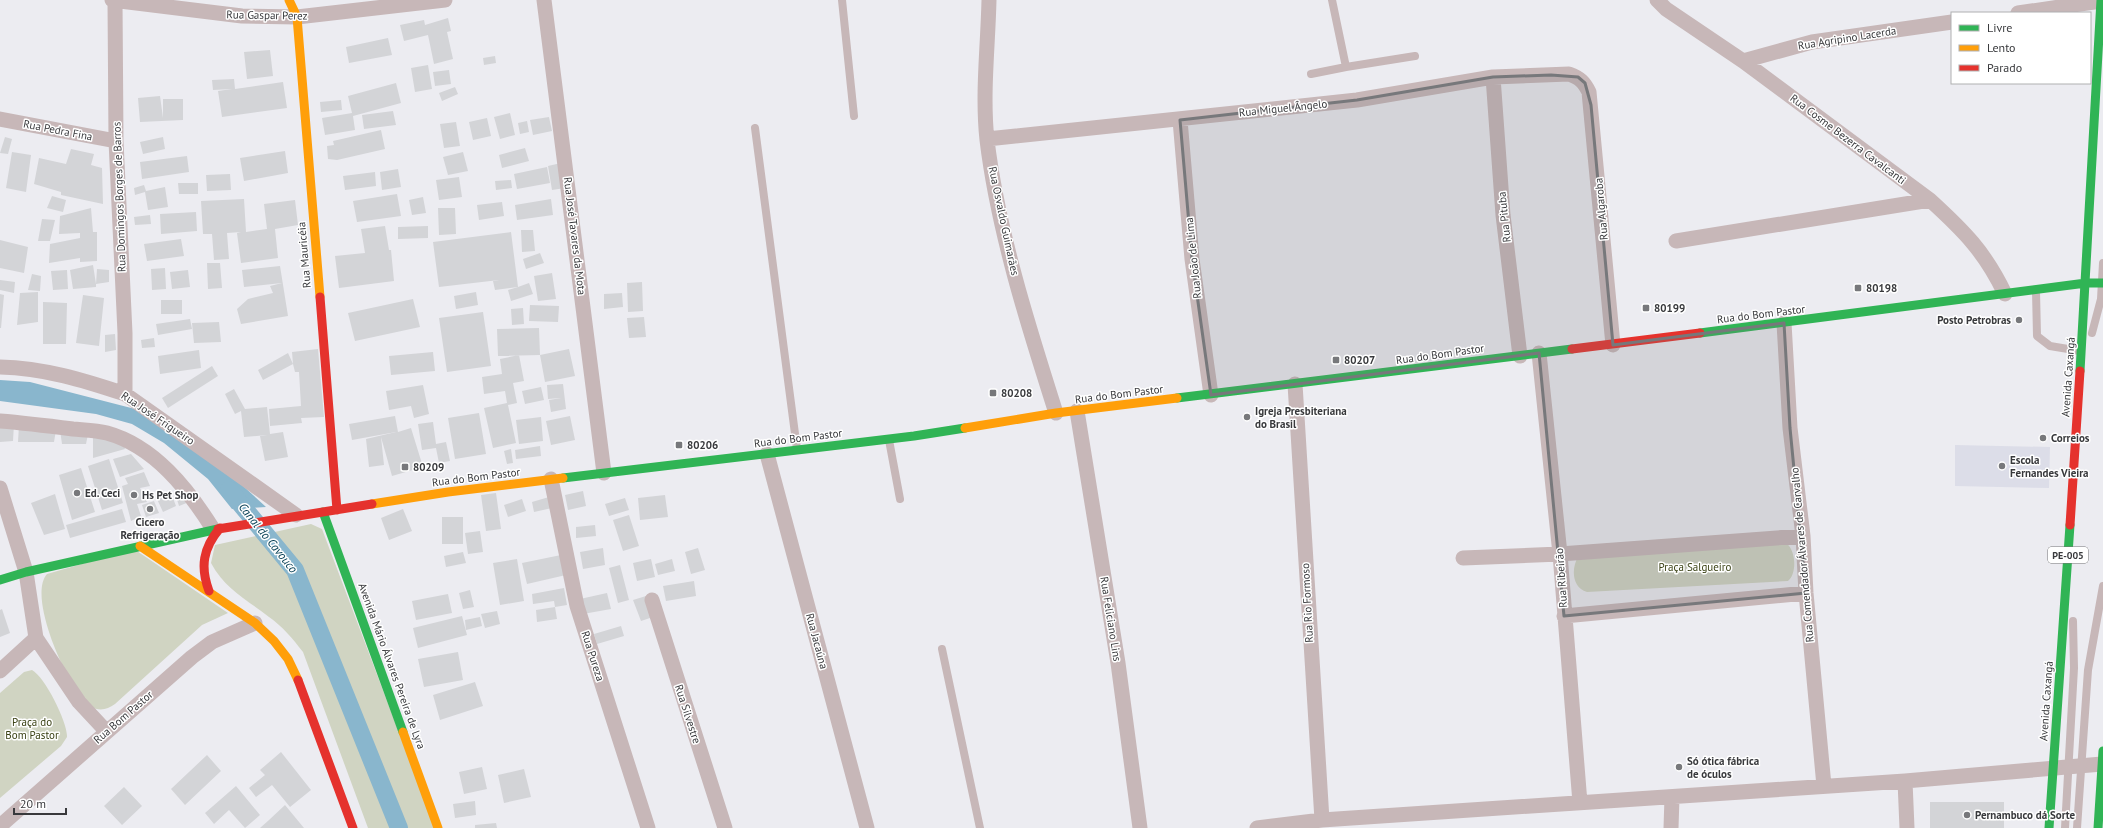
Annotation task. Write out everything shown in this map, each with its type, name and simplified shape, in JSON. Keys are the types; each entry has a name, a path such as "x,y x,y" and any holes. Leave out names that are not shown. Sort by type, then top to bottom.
{"street":[{"name":"Rua Gaspar Perez","path":"113,0 242,16 297,17 445,0"},
{"name":"Rua Domingos Borges de Barros","path":"113,0 116,141 125,333 125,394"},
{"name":"Rua Mauricéia","path":"289,0 297,17 337,510"},
{"name":"Rua José Tavares da Mota","path":"544,0 604,472"},
{"name":"Rua Osvaldo Guimarães","path":"988,0 985,100 987,139 995,192 1019,291 1056,413"},
{"path":"2025,12 2101,1"},
{"name":"Avenida Caxangá","path":"2049,828 2082,352 2101,1"},
{"name":"Rua Cosme Bezerra Cavalcanti","path":"1662,4 1743,61 1930,200 1957,224 1976,245 1992,268 2005,294"},
{"name":"Rua Agripino Lacerda","path":"1743,61 1812,42 1951,22"},
{"name":"Rua Miguel Ângelo","path":"987,139 1180,120 1357,100 1493,77 1569,74 1578,77"},
{"name":"Rua Pituba","path":"1493,77 1503,215 1520,356"},
{"name":"Rua Algaroba","path":"1578,77 1585,83 1589,92 1613,345"},
{"name":"Rua Pedra Fina","path":"0,119 116,141"},
{"name":"Rua João de Lima","path":"1180,120 1192,259 1211,395"},
{"path":"1676,241 1930,200"},
{"name":"Rua do Bom Pastor","path":"0,580 26,572 219,528 448,492 604,472 889,439 1056,413 1613,345 2086,283 2103,283"},
{"name":"Rua Comendador Álvares de Carvalho","path":"1784,323 1790,428 1803,536 1806,593 1824,786"},
{"name":"Rua Ribeirão","path":"1539,353 1560,554 1580,803"},
{"name":"Rua José Frigueiro","path":"0,368 29,368 90,383 125,394 291,516"},
{"name":"Rua Rio Formoso","path":"1295,384 1316,746 1322,820"},
{"name":"Rua Feliciano Lins","path":"1077,411 1118,663 1140,828"},
{"path":"0,421 105,432 130,442 157,461 179,482 219,528 212,536 203,558 202,569 209,591"},
{"name":"Rua Jacaúna","path":"766,454 868,828"},
{"name":"Rua Pureza","path":"551,479 577,606 648,828"},
{"path":"0,488 26,572 36,638 79,702 106,731"},
{"name":"Avenida Mário Álvares Pereira de Lyra","path":"323,512 438,828"},
{"path":"1463,558 1560,554 1803,536"},
{"path":"140,546 255,623 274,641 288,659 301,686 353,828"},
{"path":"1564,616 1806,593"},
{"name":"Rua Silvestre","path":"652,600 725,828"},
{"name":"Rua Bom Pastor","path":"0,826 106,731 212,642 255,623"},
{"path":"0,671 36,638"},
{"path":"1267,827 1322,820 1905,781 2053,769 2103,760 2098,828"},
{"path":"1905,781 1907,828"},
{"path":"1671,828 1672,797"}],"lane":[{"path":"842,0 854,116"},
{"path":"1332,0 1346,67"},
{"path":"1311,74 1415,56"},
{"path":"755,128 797,450"},
{"path":"2065,828 2074,668 2072,575 2082,391 2088,347 2100,299 2103,263"},
{"path":"2036,290 2037,336 2050,346 2082,352"},
{"path":"889,439 900,499"},
{"path":"2077,828 2088,670 2103,586"},
{"path":"942,649 980,828"}],"highlighted area":[{"path":"1551,75 1578,77 1585,83 1591,105 1613,345 1784,323 1790,428 1806,593 1564,616 1539,353 1211,395 1192,259 1180,120 1357,100 1493,77"}],"shaded area":[{"name":"Escola Fernandes Vieira","path":"1955,445 2050,447 2049,488 1955,486"}],"green space":[{"path":"311,524 322,529 435,828 368,828 303,652 278,624 229,587 211,563 215,545"},
{"name":"Praça Salgueiro","path":"1787,544 1790,547 1794,557 1793,573 1788,581 1587,592 1578,587 1574,578 1574,567 1578,557"},
{"path":"134,549 228,613 202,625 115,704 109,708 103,709 90,707 64,668 50,635 43,607 43,582 47,574"},
{"name":"Praça do Bom Pastor","path":"32,670 43,681 55,701 64,722 67,737 61,746 0,798 0,693 24,672"}],"water":[{"name":"Canal do Cavouco","path":"0,380 30,382 139,410 217,462 266,507 232,509 208,479 164,443 132,424 96,414 0,401"}],"building":[{"path":"448,18 451,31 447,32 453,59 434,64 428,35 404,41 400,25 424,20 425,25"},
{"path":"388,38 392,55 349,63 346,47"},
{"path":"270,50 273,76 247,79 244,52"},
{"path":"495,56 496,63 484,65 483,58"},
{"path":"428,65 432,89 415,92 411,68"},
{"path":"449,70 451,84 435,86 433,72"},
{"path":"234,79 235,89 283,82 287,108 222,117 218,91 232,89 213,90 212,80"},
{"path":"396,83 401,103 353,116 355,130 325,135 322,118 352,113 348,96"},
{"path":"455,87 458,94 442,101 439,93"},
{"path":"160,96 163,118 163,99 183,99 183,120 140,122 138,98"},
{"path":"341,100 342,110 321,112 320,102"},
{"path":"393,111 396,125 364,129 362,115"},
{"path":"510,113 515,135 500,139 494,117"},
{"path":"549,117 552,131 533,135 530,120"},
{"path":"487,118 491,136 473,140 469,122"},
{"path":"527,121 529,132 520,134 518,123"},
{"path":"456,122 460,146 444,148 440,124"},
{"path":"381,130 385,149 337,160 328,159 327,146 334,145 333,141"},
{"path":"5,137 12,139 8,154 0,153"},
{"path":"163,137 165,149 143,154 140,142"},
{"path":"525,148 529,161 502,168 499,155"},
{"path":"71,149 94,154 91,165 102,168 103,204 61,195 61,192 34,184 39,158 66,164"},
{"path":"285,151 288,173 244,181 240,158"},
{"path":"12,152 31,155 26,192 6,188"},
{"path":"463,152 468,171 448,175 443,157"},
{"path":"187,156 189,172 142,179 140,162"},
{"path":"561,163 565,188 552,190 548,166"},
{"path":"547,167 550,183 517,189 514,174"},
{"path":"398,169 401,187 382,190 380,172"},
{"path":"375,172 376,186 345,190 343,176"},
{"path":"230,174 231,190 207,191 206,175"},
{"path":"459,177 462,197 439,200 436,180"},
{"path":"511,180 512,188 496,190 495,181"},
{"path":"178,183 198,183 198,194 179,194"},
{"path":"144,185 146,191 165,187 168,207 148,210 145,192 135,195 134,188"},
{"path":"397,194 401,216 357,222 353,201"},
{"path":"52,196 66,200 63,212 47,208"},
{"path":"423,197 426,213 412,215 409,200"},
{"path":"244,199 246,232 267,229 264,204 295,200 298,225 275,229 278,258 241,263 237,233 241,232 227,233 229,259 214,260 212,234 203,234 201,201"},
{"path":"551,199 553,215 517,220 515,205"},
{"path":"502,202 504,216 479,220 477,205"},
{"path":"91,208 93,232 97,232 97,261 80,262 80,258 49,263 50,244 80,238 80,233 59,234 60,216"},
{"path":"438,208 455,208 456,234 439,235"},
{"path":"196,212 197,231 161,234 160,214"},
{"path":"150,215 151,224 135,225 134,217"},
{"path":"42,219 55,220 50,241 38,241"},
{"path":"385,226 389,250 391,250 394,281 339,288 335,256 365,253 361,229"},
{"path":"428,226 428,238 398,239 398,227"},
{"path":"521,230 533,230 535,251 522,252"},
{"path":"511,232 518,287 495,290 493,281 499,280 439,287 433,242"},
{"path":"181,239 184,256 147,261 144,244"},
{"path":"0,240 28,247 24,273 0,268"},
{"path":"540,253 544,263 526,269 523,259"},
{"path":"207,263 220,263 222,288 208,289"},
{"path":"93,265 96,287 73,289 70,270"},
{"path":"280,266 288,316 241,324 237,309 248,299 273,293 270,286 282,283 244,287 242,270"},
{"path":"165,268 166,289 152,290 151,269"},
{"path":"97,269 109,270 109,282 96,284"},
{"path":"67,270 68,289 53,290 51,271"},
{"path":"188,270 190,287 172,289 170,272"},
{"path":"552,273 556,299 538,301 534,276"},
{"path":"32,274 41,276 40,291 28,290"},
{"path":"0,280 15,282 14,293 0,290"},
{"path":"642,282 643,311 628,312 627,283"},
{"path":"529,283 533,294 511,301 508,290"},
{"path":"38,292 38,322 17,325 20,293"},
{"path":"476,292 478,305 456,309 454,296"},
{"path":"622,293 623,307 604,309 604,294"},
{"path":"0,294 4,295 1,328 0,328"},
{"path":"83,295 104,298 99,346 76,343"},
{"path":"413,299 420,327 355,341 348,313"},
{"path":"161,300 182,300 182,314 161,314"},
{"path":"43,302 67,303 66,344 43,344"},
{"path":"530,305 559,306 558,322 529,321"},
{"path":"523,308 524,324 512,325 511,309"},
{"path":"483,312 491,366 447,372 439,318"},
{"path":"644,317 646,337 629,338 627,318"},
{"path":"190,319 192,329 158,335 156,324"},
{"path":"219,322 221,342 194,343 192,323"},
{"path":"539,328 540,355 498,356 497,329"},
{"path":"115,334 116,350 105,352 105,335"},
{"path":"154,338 155,347 142,348 141,340"},
{"path":"318,349 324,417 301,418 302,423 270,426 269,409 301,406 299,372 295,372 292,352"},
{"path":"569,349 575,376 545,382 540,355"},
{"path":"199,350 201,368 160,374 158,356"},
{"path":"433,352 435,371 391,375 389,356"},
{"path":"288,353 293,364 263,380 258,370"},
{"path":"519,355 524,381 513,383 517,403 508,405 516,443 493,448 484,408 507,403 505,391 484,394 482,377 502,374 500,359"},
{"path":"212,366 218,376 168,408 162,398"},
{"path":"563,384 566,409 551,412 549,400 561,398 548,399 547,385"},
{"path":"423,385 429,414 414,418 411,406 389,410 386,391"},
{"path":"541,387 544,400 525,404 522,391"},
{"path":"234,389 245,409 267,407 270,434 283,432 288,457 265,461 260,436 267,435 244,437 241,411 235,414 225,394"},
{"path":"479,413 486,454 455,459 448,418"},
{"path":"395,416 398,432 411,428 423,467 392,476 381,437 384,465 369,467 366,439 396,432 352,440 349,424"},
{"path":"570,416 575,440 551,445 546,421"},
{"path":"541,417 543,441 519,444 516,420"},
{"path":"0,422 14,424 13,441 0,442"},
{"path":"433,422 436,444 446,442 450,461 439,463 436,448 422,450 418,424"},
{"path":"19,425 56,430 54,442 18,442"},
{"path":"60,430 88,434 86,444 62,444"},
{"path":"93,437 122,442 125,449 93,458"},
{"path":"540,446 541,456 516,459 515,450"},
{"path":"511,449 513,463 507,464 504,451"},
{"path":"131,454 144,469 120,477 113,459"},
{"path":"109,459 123,503 102,510 88,466"},
{"name":"Ed. Ceci","path":"81,468 95,512 72,520 59,475"},
{"name":"Hs Pet Shop","path":"144,472 150,486 140,488 147,502 137,504 141,516 131,521 122,486 128,484 125,478"},
{"path":"184,490 189,502 179,506 175,493"},
{"path":"583,491 586,506 568,510 565,495"},
{"path":"171,493 176,506 163,512 157,499"},
{"path":"496,493 501,529 486,531 481,495"},
{"path":"55,494 65,529 44,535 31,503"},
{"path":"665,495 668,517 640,520 638,498"},
{"path":"549,497 552,508 534,512 532,502"},
{"path":"625,498 629,510 609,516 605,504"},
{"path":"522,499 526,511 508,517 504,505"},
{"name":"Cicero Refrigeração","path":"154,501 159,513 146,517 142,505"},
{"path":"122,509 126,522 70,538 66,525"},
{"path":"403,509 412,531 389,540 381,518"},
{"path":"629,515 639,546 623,551 613,520"},
{"path":"442,517 463,517 463,544 442,544"},
{"path":"595,525 596,536 576,538 576,527"},
{"path":"480,531 483,552 468,554 465,533"},
{"path":"603,548 605,565 583,569 580,552"},
{"path":"698,548 705,570 691,574 685,552"},
{"path":"463,552 466,563 446,567 444,556"},
{"path":"561,555 566,575 527,584 522,563"},
{"path":"517,559 524,601 500,605 493,563"},
{"path":"651,559 655,577 637,581 633,563"},
{"path":"672,559 675,571 658,575 655,564"},
{"path":"620,565 629,600 618,603 609,568"},
{"path":"694,581 696,596 666,601 663,586"},
{"path":"564,588 567,605 555,607 554,601 533,604 532,594"},
{"path":"470,590 474,607 463,609 459,593"},
{"path":"607,593 611,609 583,614 580,599"},
{"path":"448,594 452,613 416,620 412,601"},
{"path":"646,596 653,617 641,621 633,600"},
{"path":"555,607 557,619 537,622 536,610"},
{"path":"2,609 10,633 0,637 0,610"},
{"path":"497,611 500,624 485,628 481,614"},
{"path":"462,616 467,635 418,648 413,628"},
{"path":"480,617 482,626 466,630 465,620"},
{"path":"621,626 624,636 597,644 594,634"},
{"path":"458,652 463,680 424,687 418,659"},
{"path":"475,682 483,706 440,720 433,695"},
{"path":"281,752 311,790 290,807 272,785 256,797 249,788 265,775 260,770"},
{"path":"207,755 221,771 185,805 171,789"},
{"path":"482,767 487,789 464,794 459,772"},
{"path":"524,769 531,797 504,803 498,775"},
{"path":"236,786 260,815 245,828 229,810 214,824 205,813"},
{"path":"124,787 142,806 122,825 104,806"},
{"path":"475,801 476,815 455,818 453,804"},
{"name":"Pernambuco dá Sorte","path":"1930,802 2004,802 2004,828 1930,828"},
{"path":"285,805 304,828 260,828 269,820"},
{"path":"496,823 497,828 475,828 475,825"}],"waterway":[{"name":"Canal do Cavouco","path":"229,490 295,570 399,828"}],"traffic: fast":[{"path":"2080,371 2101,0"},
{"path":"1700,333 2086,283 2103,283"},
{"path":"1177,398 1572,349"},
{"path":"563,478 914,436 965,428"},
{"path":"323,512 403,732"},
{"path":"2049,828 2070,525"},
{"path":"0,580 26,572 218,529"},
{"path":"2098,828 2103,751"}],"traffic: slow":[{"path":"289,0 297,17 320,297"},
{"path":"965,428 1056,413 1177,398"},
{"path":"372,504 448,492 563,478"},
{"path":"140,546 255,623 274,641 288,659 298,680"},
{"path":"403,732 438,828"}],"traffic: jam":[{"path":"320,297 337,510"},
{"path":"1572,349 1700,333"},
{"path":"2070,525 2080,371"},
{"path":"218,529 372,504"},
{"path":"209,591 204,566 205,558 210,543 220,528"},
{"path":"298,680 353,828"}],"place":[{"name":"80198","path":"1858,288"},
{"name":"80199","path":"1646,308"},
{"name":"Posto Petrobras","path":"2019,320"},
{"name":"80207","path":"1336,360"},
{"name":"80208","path":"993,393"},
{"name":"Igreja Presbiteriana do Brasil","path":"1247,417"},
{"name":"Correios","path":"2043,438"},
{"name":"80206","path":"679,445"},
{"name":"Escola Fernandes Vieira","path":"2002,466"},
{"name":"80209","path":"405,467"},
{"name":"Ed. Ceci","path":"77,493"},
{"name":"Hs Pet Shop","path":"134,495"},
{"name":"Cicero Refrigeração","path":"150,509"},
{"name":"Só ótica fábrica de óculos","path":"1679,767"},
{"name":"Pernambuco dá Sorte","path":"1967,815"}]}
